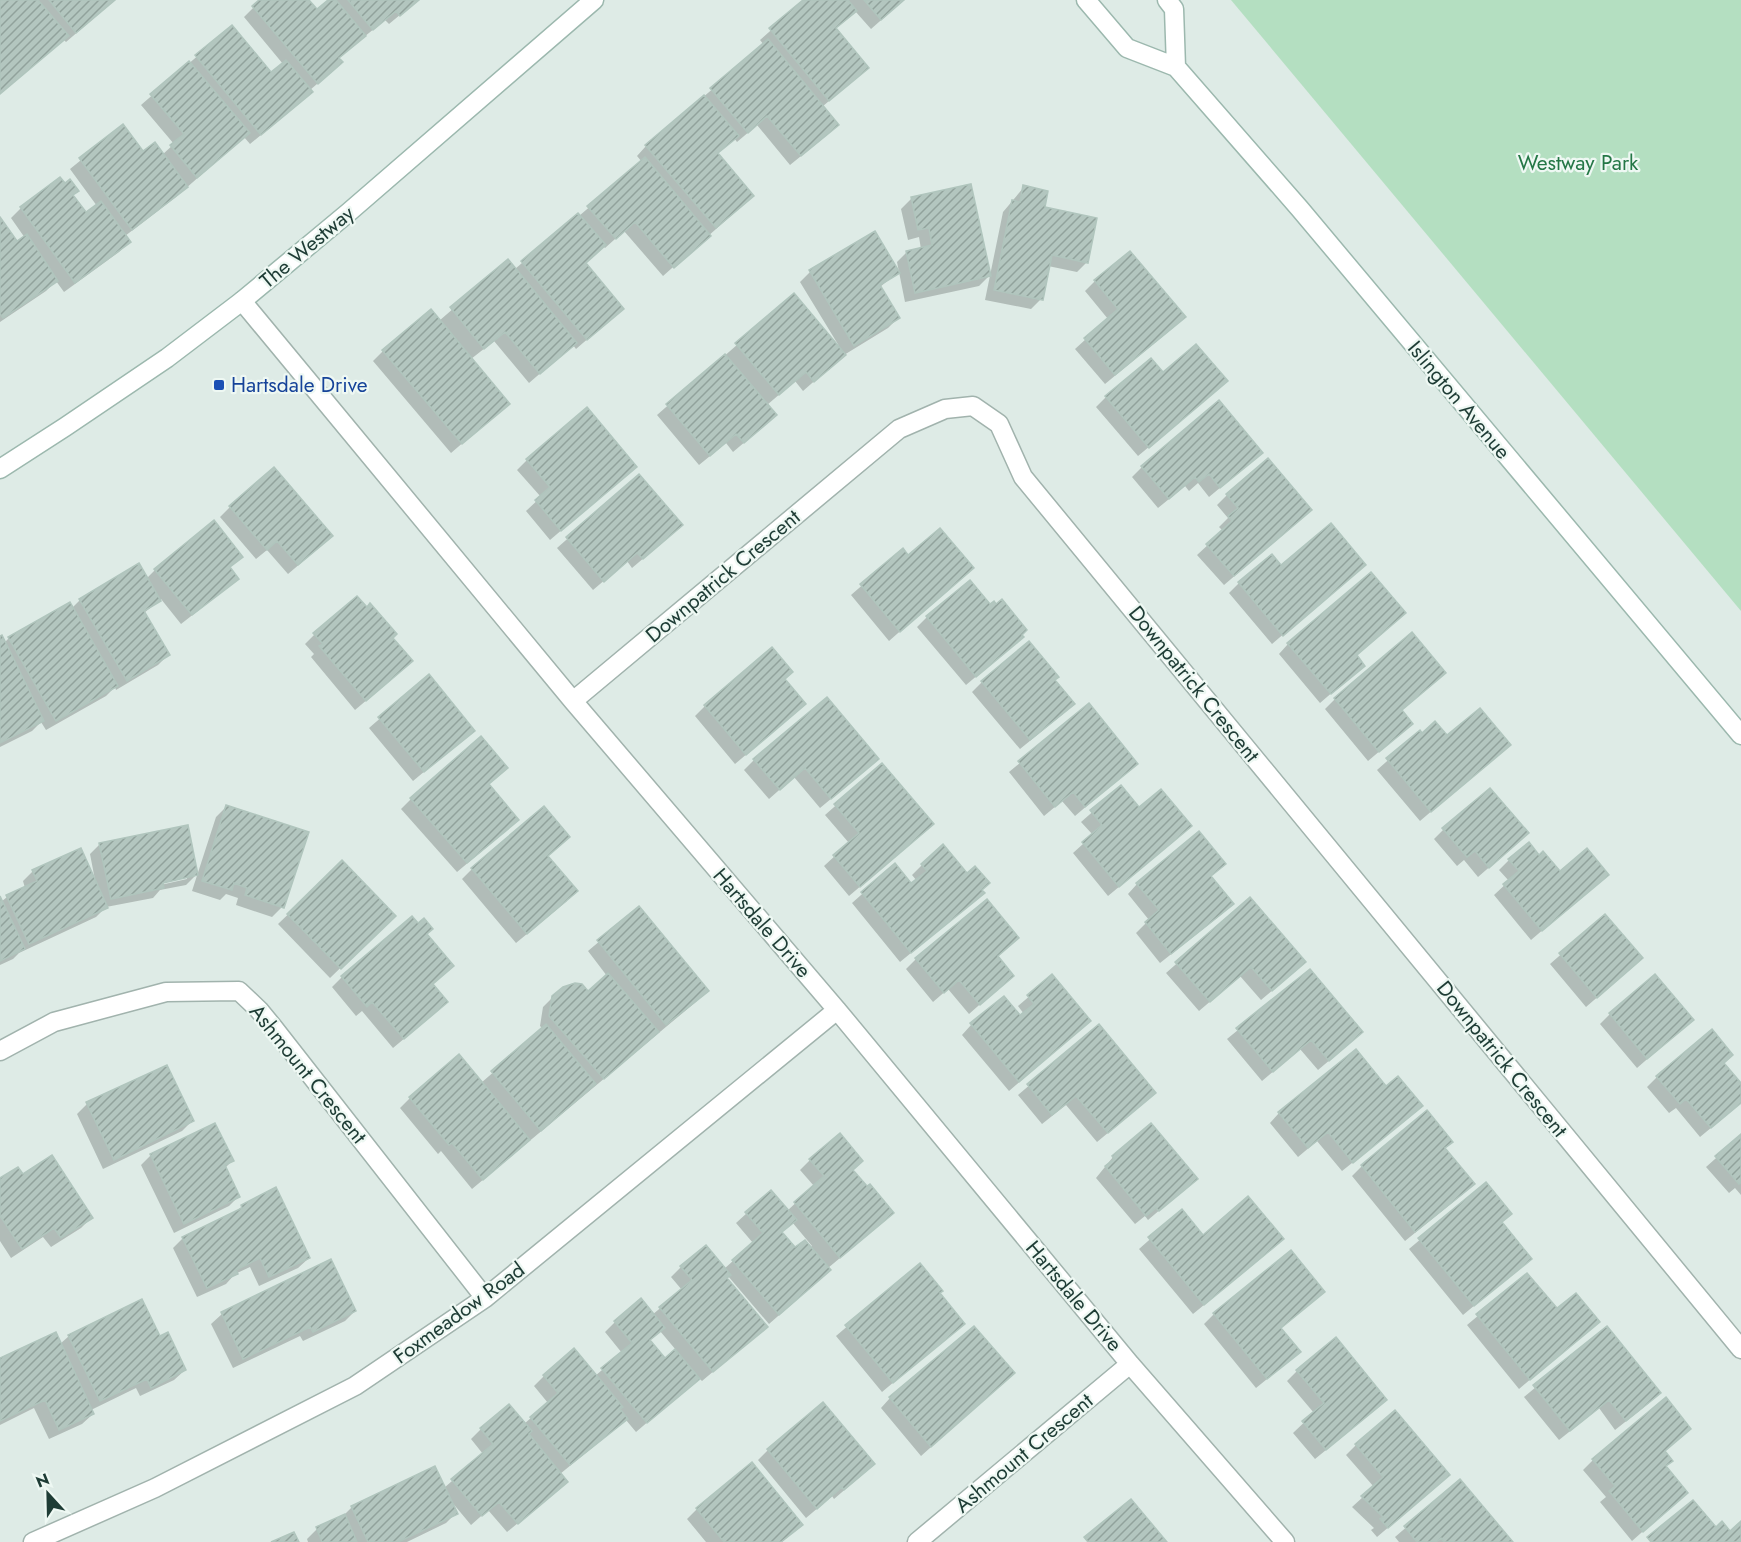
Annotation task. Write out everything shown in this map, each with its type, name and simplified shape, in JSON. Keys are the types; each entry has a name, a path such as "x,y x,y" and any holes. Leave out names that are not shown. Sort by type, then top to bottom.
{"street":[{"name":"The Westway","path":"0,468 111,397 242,301 349,212 594,0"},
{"name":"Islington Avenue","path":"1086,0 1127,48 1176,67 1308,219 1741,735"},
{"path":"1167,0 1174,9 1176,67"},
{"name":"Hartsdale Drive","path":"242,301 573,701 837,1010 1130,1364 1285,1542"},
{"name":"Downpatrick Crescent","path":"573,701 899,429 945,409 973,406 999,424 1023,477 1741,1349"},
{"name":"Ashmount Crescent","path":"0,1051 54,1022 166,992 238,991 259,1010 273,1027 485,1298"},
{"name":"Foxmeadow Road","path":"33,1542 155,1488 355,1386 485,1298 837,1010"},
{"name":"Ashmount Crescent","path":"917,1542 1130,1364"}],"green space":[{"name":"Westway Park","path":"1231,0 1741,0 1741,611"}],"building":[{"path":"0,0 38,0 69,36 0,94"},
{"path":"49,0 115,0 76,33"},
{"path":"259,0 309,0 317,9 328,0 336,0 366,36 339,58 343,62 318,84 252,6"},
{"path":"348,0 419,0 400,16 396,11 373,30"},
{"path":"803,0 848,0 857,11 836,28 869,68 829,101 769,28"},
{"path":"864,0 904,0 881,20"},
{"path":"232,25 271,72 286,60 313,92 261,135 195,55"},
{"path":"768,39 839,125 801,156 767,116 748,133 710,88"},
{"path":"189,61 250,133 197,178 170,145 184,134 150,94"},
{"path":"704,95 739,136 718,153 754,196 716,228 645,145"},
{"path":"123,124 143,151 155,142 188,187 132,230 79,158"},
{"path":"645,157 711,236 674,268 635,222 616,239 587,206"},
{"path":"60,177 65,183 70,179 79,191 73,195 86,212 101,201 131,242 75,283 20,207"},
{"path":"971,184 991,276 915,293 906,251 932,245 929,228 918,230 911,197"},
{"path":"1023,185 1048,191 1045,207 1097,218 1088,263 1052,255 1043,300 994,290 1012,200 1020,202"},
{"path":"578,213 606,245 586,263 624,309 587,340 521,261"},
{"path":"0,217 17,241 27,234 58,281 3,318 0,314"},
{"path":"875,231 900,273 880,285 900,318 854,346 809,270"},
{"path":"1130,251 1186,317 1115,375 1084,338 1118,309 1094,280"},
{"path":"508,259 577,343 540,374 505,332 484,349 450,307"},
{"path":"794,293 846,355 814,382 806,372 779,395 735,343"},
{"path":"431,309 510,404 462,444 382,350"},
{"path":"1196,344 1228,381 1149,448 1105,396 1151,358 1163,372"},
{"path":"725,354 777,415 744,443 736,434 710,456 666,404"},
{"path":"1219,400 1263,453 1220,488 1209,474 1199,482 1195,477 1169,499 1141,466"},
{"path":"587,407 637,467 561,531 535,500 550,487 526,459"},
{"path":"1268,458 1312,510 1234,576 1206,544 1232,521 1228,516 1238,508 1226,494"},
{"path":"274,467 333,536 298,565 277,541 267,550 229,506"},
{"path":"639,474 683,525 643,559 637,553 604,582 566,537"},
{"path":"214,520 243,557 230,567 239,579 192,615 154,569"},
{"path":"1331,523 1366,565 1283,636 1238,582 1272,554 1281,565"},
{"path":"940,528 974,568 900,632 860,584 903,548 908,555"},
{"path":"139,563 161,601 144,611 170,655 127,681 79,599"},
{"path":"1371,572 1406,613 1357,655 1365,666 1331,694 1287,643"},
{"path":"970,580 990,604 994,601 996,604 1002,599 1027,630 1022,635 1024,637 976,677 926,616"},
{"path":"357,596 367,607 370,603 397,634 393,638 413,661 366,701 319,646 323,644 313,633"},
{"path":"70,602 118,686 56,721 8,637"},
{"path":"1412,632 1446,673 1402,710 1413,724 1379,752 1334,698"},
{"path":"2,635 44,721 0,743 0,636"},
{"path":"1029,641 1059,677 1055,680 1075,704 1030,740 981,681"},
{"path":"772,647 793,672 785,679 806,704 746,755 704,705"},
{"path":"429,674 475,731 424,772 378,717"},
{"path":"827,697 879,759 831,799 805,768 780,790 753,759"},
{"path":"1089,703 1138,764 1085,807 1073,792 1055,807 1018,761"},
{"path":"1480,708 1511,745 1431,812 1386,758 1420,730 1422,733 1435,721 1447,735"},
{"path":"481,736 508,768 489,784 519,820 467,863 410,798"},
{"path":"882,763 934,824 860,887 833,855 859,833 834,804"},
{"path":"1121,785 1139,807 1161,789 1192,826 1119,887 1082,842 1102,825 1090,810"},
{"path":"1490,788 1529,833 1489,868 1475,851 1467,857 1442,828"},
{"path":"226,805 309,832 284,908 245,895 247,888 234,883 232,890 202,881"},
{"path":"544,806 570,837 548,856 578,891 527,934 471,868"},
{"path":"188,825 198,875 163,883 164,888 111,899 99,843"},
{"path":"1199,831 1226,864 1211,876 1234,904 1171,954 1145,922 1159,910 1136,883"},
{"path":"1529,842 1539,855 1543,851 1560,871 1587,848 1609,875 1542,931 1503,884 1519,871 1508,859"},
{"path":"943,844 967,873 975,866 990,883 982,890 985,893 911,953 861,892 895,863 911,883 927,871 921,864"},
{"path":"81,848 108,908 29,944 6,895 37,881 32,870"},
{"path":"342,860 396,916 341,969 287,914"},
{"path":"0,896 25,949 0,961"},
{"path":"1250,897 1306,962 1272,991 1251,967 1210,1002 1175,962"},
{"path":"987,899 1019,938 998,956 1014,976 980,1005 959,980 944,993 915,958"},
{"path":"639,906 709,991 666,1025 597,940"},
{"path":"1605,914 1643,958 1597,998 1559,953"},
{"path":"412,916 418,923 424,918 433,929 427,934 454,966 433,984 448,1002 404,1039 372,1002 367,1007 341,976"},
{"path":"1310,969 1363,1032 1329,1061 1311,1040 1273,1072 1236,1028"},
{"path":"608,973 659,1032 604,1079 549,1016 552,996 563,987 575,983 582,984 588,991"},
{"path":"1052,974 1091,1021 1019,1082 970,1023 1004,996 1020,1015 1034,1004 1027,995"},
{"path":"1655,974 1694,1020 1647,1059 1609,1013"},
{"path":"546,1024 596,1084 541,1131 491,1071"},
{"path":"1099,1024 1156,1093 1108,1133 1076,1096 1052,1115 1027,1084"},
{"path":"1712,1029 1733,1055 1724,1063 1741,1083 1741,1103 1711,1128 1686,1099 1680,1104 1656,1076"},
{"path":"1356,1049 1386,1086 1398,1076 1423,1106 1353,1163 1328,1132 1308,1148 1278,1112"},
{"path":"459,1054 530,1140 483,1180 452,1143 449,1145 409,1097"},
{"path":"167,1065 194,1121 114,1160 86,1102"},
{"path":"1427,1110 1453,1142 1445,1148 1475,1184 1415,1232 1361,1165"},
{"path":"215,1123 234,1161 225,1165 240,1197 184,1224 150,1154"},
{"path":"1151,1123 1198,1179 1159,1211 1156,1208 1146,1216 1105,1166 1114,1159 1112,1156"},
{"path":"840,1133 863,1161 853,1170 867,1186 870,1184 894,1213 840,1258 794,1202 824,1176 809,1159"},
{"path":"1741,1134 1741,1183 1739,1184 1715,1156"},
{"path":"52,1155 93,1218 61,1238 54,1228 22,1249 0,1216 0,1178 18,1167 23,1174"},
{"path":"1486,1182 1512,1214 1502,1222 1532,1259 1474,1306 1418,1238"},
{"path":"276,1187 310,1258 269,1277 260,1258 236,1270 238,1274 207,1288 182,1237 242,1208 241,1205"},
{"path":"771,1190 797,1220 782,1232 795,1247 805,1240 831,1270 779,1315 732,1260 763,1233 745,1212"},
{"path":"1248,1196 1284,1239 1204,1305 1148,1237 1182,1209 1203,1235"},
{"path":"706,1245 731,1275 727,1278 768,1327 713,1372 659,1307 692,1280 680,1266"},
{"path":"1291,1250 1325,1292 1281,1328 1301,1352 1267,1379 1213,1313"},
{"path":"331,1259 356,1311 313,1332 310,1327 243,1359 221,1312"},
{"path":"920,1263 943,1291 940,1293 965,1324 893,1383 845,1325"},
{"path":"1527,1273 1557,1308 1576,1293 1600,1322 1530,1380 1476,1314"},
{"path":"641,1298 665,1328 650,1340 665,1358 675,1349 700,1379 647,1423 601,1368 632,1343 614,1321"},
{"path":"142,1299 160,1336 168,1332 186,1370 151,1388 147,1379 100,1401 68,1335"},
{"path":"974,1326 1015,1373 931,1447 889,1397"},
{"path":"1607,1326 1661,1393 1626,1421 1609,1400 1570,1431 1533,1385"},
{"path":"56,1332 94,1414 59,1430 45,1400 0,1421 0,1358"},
{"path":"1336,1337 1387,1400 1326,1450 1302,1421 1324,1403 1296,1370"},
{"path":"574,1348 623,1407 620,1409 628,1419 570,1465 530,1417 558,1393 543,1375"},
{"path":"1666,1397 1691,1429 1665,1451 1673,1461 1666,1466 1688,1493 1643,1532 1609,1491 1615,1486 1592,1459"},
{"path":"823,1402 875,1464 844,1490 842,1487 817,1509 767,1449"},
{"path":"509,1404 532,1431 529,1434 568,1482 518,1524 499,1502 482,1516 451,1479 493,1444 480,1428"},
{"path":"1395,1410 1450,1475 1388,1528 1380,1519 1383,1517 1361,1496 1383,1477 1355,1444"},
{"path":"752,1462 803,1525 781,1542 724,1542 696,1508"},
{"path":"435,1466 458,1514 398,1542 368,1542 351,1506"},
{"path":"1460,1479 1513,1542 1444,1542 1441,1538 1436,1542 1417,1542 1404,1526"},
{"path":"1131,1499 1167,1542 1088,1542 1084,1537"},
{"path":"1693,1500 1716,1527 1722,1521 1730,1531 1741,1521 1741,1542 1651,1542 1647,1537"},
{"path":"345,1514 357,1542 322,1542 316,1527"},
{"path":"294,1532 299,1542 271,1542"}],"place":[{"name":"Hartsdale Drive","path":"219,385"}]}
